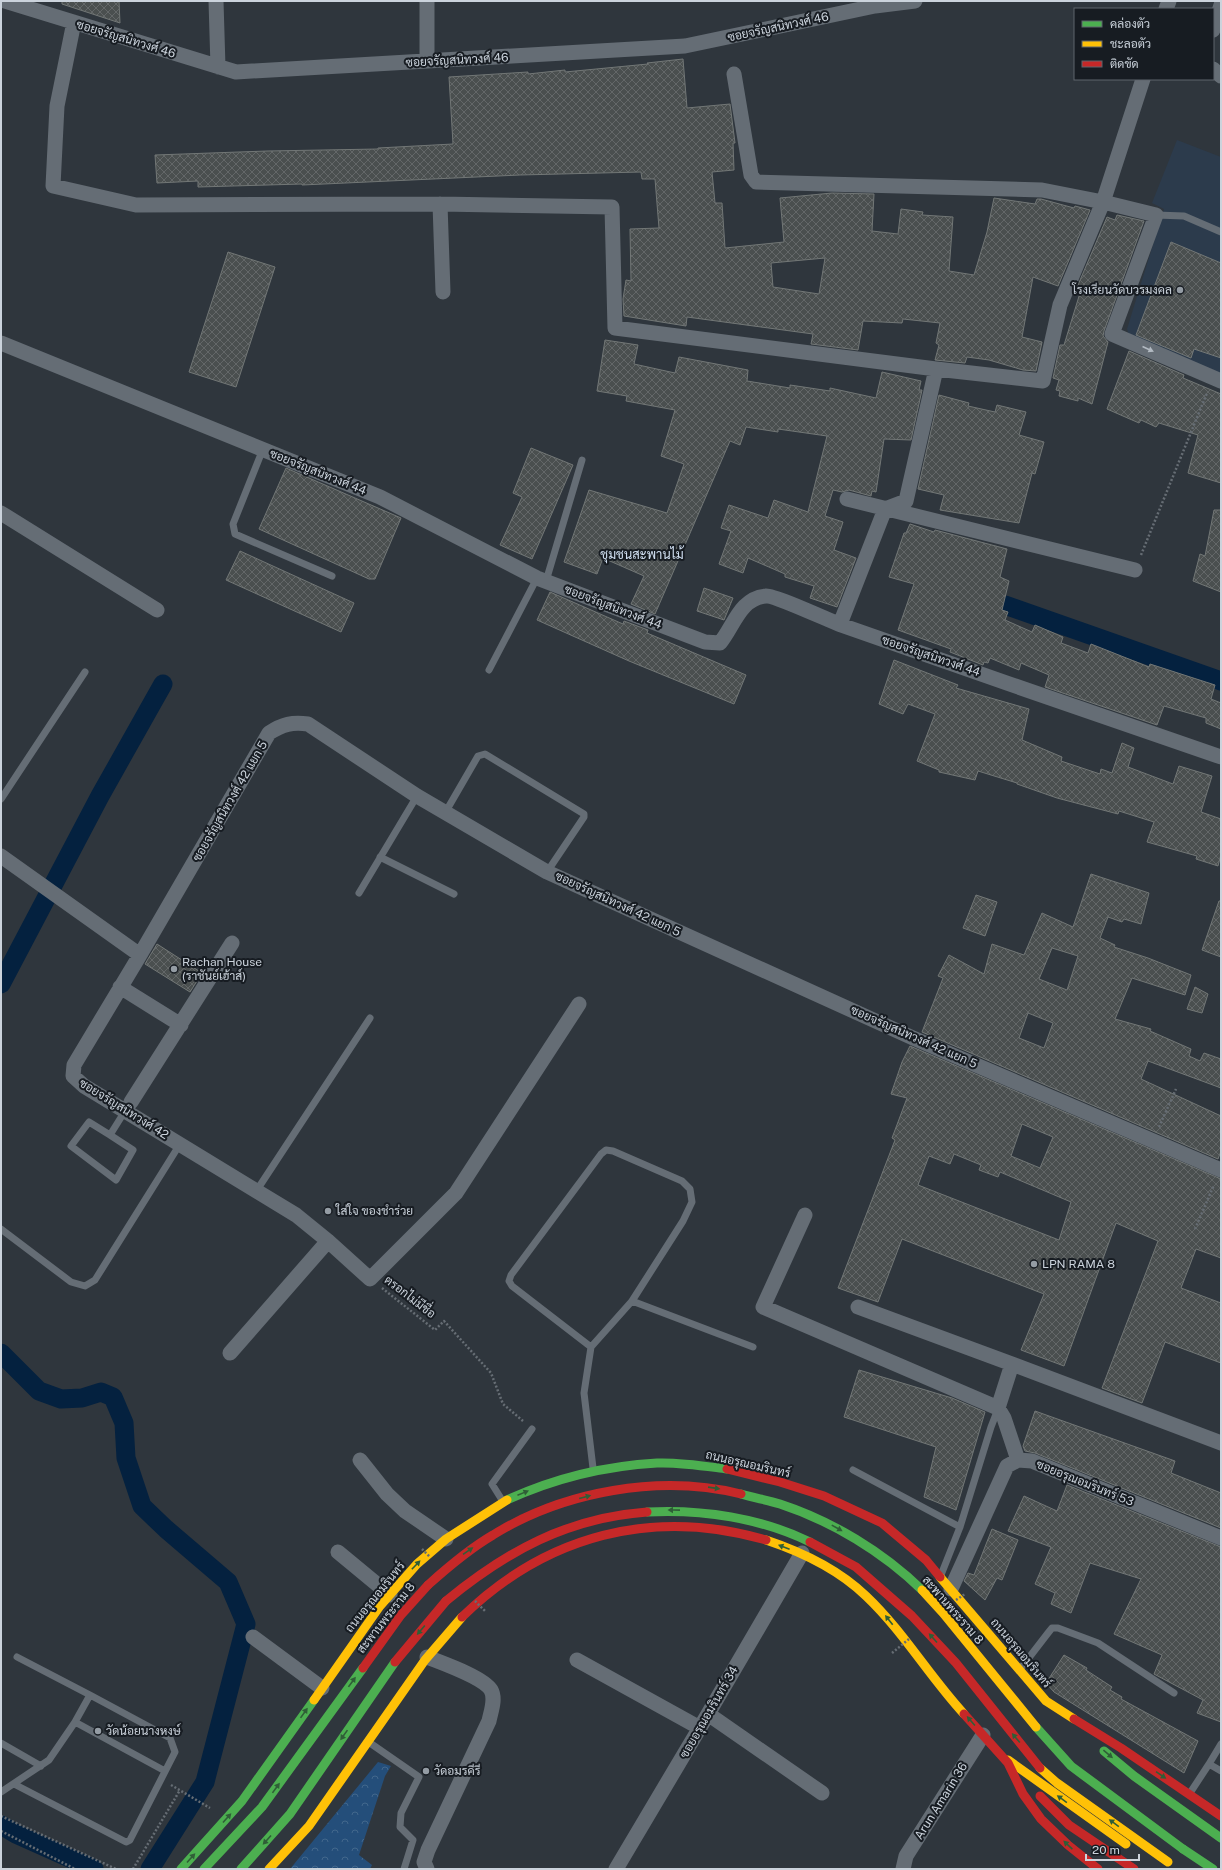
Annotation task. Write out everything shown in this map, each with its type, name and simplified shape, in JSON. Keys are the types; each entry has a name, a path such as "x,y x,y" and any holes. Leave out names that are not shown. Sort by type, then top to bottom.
{"main road":[{"name":"ถนนอรุณอมรินทร์","path":"182,1869 242,1801 380,1606 417,1564 446,1538 503,1502 538,1486 593,1470 658,1462 735,1470 780,1482 824,1496 882,1523 926,1560 1046,1701 1121,1748 1221,1816"},
{"name":"สะพานพระราม 8","path":"204,1869 262,1807 401,1615 428,1584 457,1558 490,1536 518,1520 548,1507 626,1488 662,1485 719,1489 762,1498 823,1520 860,1541 891,1563 933,1602 1063,1759 1183,1849 1213,1869"},
{"path":"241,1869 290,1814 398,1658 451,1597 475,1576 508,1555 556,1531 595,1519 634,1512 664,1510 695,1511 735,1517 774,1526 808,1540 843,1559 898,1602 921,1625 1044,1772 1178,1869"},
{"path":"269,1869 313,1821 427,1657 448,1630 501,1584 542,1559 596,1536 633,1527 665,1524 697,1524 751,1534 802,1554 850,1582 880,1608 955,1703 1009,1765 1069,1825 1134,1869"},
{"path":"1046,1701 1134,1776 1221,1838"},
{"path":"999,1754 1089,1819 1163,1869"},
{"path":"1009,1765 1024,1796 1042,1821 1077,1853 1098,1869"}],"street":[{"name":"ซอยจรัญสนิทวงศ์ 46","path":"5,1 236,72 685,46 875,6 915,1"},
{"path":"216,1 218,67"},
{"path":"427,1 427,62"},
{"path":"1214,27 1221,5"},
{"path":"74,22 58,106 54,186 136,206 440,204 612,207 615,328 936,369 1043,381 1060,305 1103,202 1143,80"},
{"path":"734,74 751,175 756,182 1042,190 1103,202 1156,215 1112,334 1217,379"},
{"path":"440,204 443,292"},
{"name":"ซอยจรัญสนิทวงศ์ 44","path":"1,343 380,497 542,579 705,642 720,643 728,632 742,606 754,598 768,595 840,624 1221,757"},
{"path":"840,624 885,509 906,501 936,369"},
{"path":"847,499 1135,570"},
{"path":"1,513 158,610"},
{"name":"ซอยจรัญสนิทวงศ์ 42 แยก 5","path":"140,955 269,733 282,725 294,722 308,724 417,796 547,872 913,1038 1220,1169"},
{"path":"1,856 140,955"},
{"path":"128,1106 232,943"},
{"name":"ซอยจรัญสนิทวงศ์ 42","path":"140,955 74,1065 73,1076 84,1086 128,1106 180,1144 296,1215 328,1241 370,1279"},
{"path":"120,987 181,1025"},
{"path":"370,1279 456,1193 579,1004"},
{"path":"805,1215 764,1307 998,1408 1004,1418 1018,1460 1007,1466 951,1589"},
{"path":"230,1353 328,1241"},
{"path":"858,1307 1221,1442"},
{"path":"998,1408 1012,1364"},
{"path":"360,1460 387,1494 405,1511 446,1538"},
{"name":"ซอยอรุณอมรินทร์ 53","path":"1018,1460 1032,1461 1221,1538"},
{"path":"338,1552 390,1595"},
{"name":"ซอยอรุณอมรินทร์ 34","path":"616,1869 802,1554"},
{"path":"253,1637 322,1688"},
{"path":"427,1657 481,1681 491,1690 493,1700 489,1721 428,1850 424,1862 427,1869"},
{"path":"578,1660 700,1728"},
{"path":"708,1714 822,1793"},
{"name":"Arun Amarin 36","path":"903,1869 906,1856 983,1735"}],"lane":[{"path":"1156,215 1184,216 1221,232"},
{"path":"263,449 233,524 235,534 332,576"},
{"path":"489,670 542,579 582,460"},
{"path":"1,799 85,672"},
{"path":"445,813 478,756 486,754 584,814 584,817 547,872"},
{"path":"359,893 417,796"},
{"path":"380,858 454,894"},
{"path":"256,1190 370,1018"},
{"path":"110,1135 128,1106"},
{"path":"90,1122 110,1135 132,1150 116,1180 71,1146 90,1122"},
{"path":"1,1229 71,1282 85,1286 95,1280 180,1144"},
{"path":"591,1347 512,1286 509,1281 511,1275 520,1262 600,1154 606,1150 613,1151 682,1181 690,1189 692,1202 683,1221 632,1301 591,1347 584,1393 593,1470"},
{"path":"632,1301 753,1347"},
{"path":"940,1577 960,1527 998,1408"},
{"path":"503,1502 492,1484 532,1429"},
{"path":"853,1470 960,1527"},
{"path":"1019,1670 1052,1628 1058,1628 1098,1643 1174,1693"},
{"path":"14,1784 126,1842 130,1840 175,1752 170,1738 17,1658"},
{"path":"1,1792 41,1766 50,1758 75,1722 90,1695"},
{"path":"75,1722 166,1771"},
{"path":"368,1742 418,1775 419,1779 400,1818 400,1827 413,1840 404,1869"},
{"path":"1,1743 41,1766"},
{"path":"1189,1794 1221,1744"},
{"path":"1209,1764 1221,1771"}],"path":[{"path":"1135,570 1217,379"},
{"path":"1154,1141 1176,1089"},
{"path":"1196,1230 1212,1194 1220,1169"},
{"name":"ตรอกไม่มีชื่อ","path":"370,1279 435,1330 444,1322 491,1373 503,1404 532,1429"},
{"path":"133,1869 180,1790 209,1807"},
{"path":"1,1816 116,1869"},
{"path":"1,1831 75,1869"}],"shaded area":[{"name":"โรงเรียนวัดบวรมงคล","path":"1177,140 1221,157 1221,378 1132,343 1127,329 1164,209 1152,203"}],"green space":[{"path":"378,1762 391,1766 385,1776 359,1855 372,1865 370,1869 290,1869"}],"building":[{"path":"62,1 119,1 120,23 62,4"},
{"path":"683,59 687,108 730,104 735,143 733,143 734,170 712,172 715,203 722,203 725,248 784,242 780,198 832,193 874,194 872,231 898,234 901,209 923,212 922,215 953,217 949,271 974,275 987,232 994,198 1035,204 1037,199 1041,199 1074,208 1075,206 1090,210 1058,286 1033,277 1022,337 1042,342 1036,371 1023,370 989,360 967,357 965,363 935,360 939,345 936,343 940,323 903,319 902,323 863,321 858,350 811,344 813,334 687,317 686,326 624,316 623,299 626,280 631,281 630,229 659,228 655,179 642,179 641,172 520,175 302,185 198,187 198,181 157,183 155,155 378,149 453,144 449,77 528,72 528,74 565,70 565,72 648,64 647,63","holes":["825,258 819,294 773,287 771,263"]},
{"path":"1117,215 1144,221 1104,331 1103,336 1108,342 1092,404 1078,398 1078,401 1059,396 1060,391 1056,390 1059,380 1053,378 1060,345 1064,345 1080,293 1075,292 1107,217 1115,220"},
{"path":"1171,242 1221,263 1221,358 1194,349 1191,358 1136,335"},
{"path":"228,252 275,267 236,387 189,372"},
{"path":"605,340 638,345 634,364 675,373 679,357 748,370 747,381 790,388 790,385 830,391 830,388 876,398 882,372 921,381 919,390 922,390 911,440 884,439 876,492 872,491 871,496 849,490 842,492 833,490 825,516 843,522 834,550 856,558 837,607 810,598 814,586 785,577 785,574 748,558 743,573 719,564 731,531 721,528 729,505 768,518 774,500 808,512 827,436 778,429 778,432 746,427 740,445 730,441 655,614 631,604 644,576 603,558 597,574 564,562 589,490 667,513 684,464 661,456 675,410 626,401 627,396 597,391"},
{"path":"1129,351 1184,375 1183,378 1221,394 1221,483 1188,473 1198,435 1159,423 1156,427 1141,420 1139,423 1107,409"},
{"path":"939,395 969,403 968,406 995,412 997,405 1026,412 1019,435 1044,442 1035,474 1032,473 1019,523 940,510 944,495 918,489"},
{"path":"531,448 573,465 532,559 500,545 522,497 513,493"},
{"path":"286,468 401,518 375,579 369,579 259,529"},
{"path":"1214,510 1221,510 1221,592 1193,581 1200,554 1205,556"},
{"path":"910,524 934,532 935,530 1007,549 1000,577 1009,581 1002,610 1008,612 1005,620 1032,632 1035,625 1063,637 1061,643 1088,653 1091,644 1149,667 1150,664 1215,685 1211,699 1221,703 1221,729 1206,723 1206,718 1164,706 1157,725 1045,687 1049,675 1021,663 1019,670 990,658 988,663 984,662 983,665 950,652 951,649 898,630 914,584 889,577 904,533 906,533"},
{"path":"240,551 354,603 341,632 226,580"},
{"path":"704,588 733,598 724,620 697,611"},
{"path":"550,592 623,624 624,621 648,630 647,633 746,675 734,704 629,661 537,620"},
{"path":"894,660 958,685 956,688 1029,709 1022,740 1062,757 1061,761 1100,774 1101,769 1112,773 1122,743 1134,748 1128,767 1173,784 1179,766 1212,776 1201,812 1221,819 1221,854 1218,866 1196,859 1197,856 1147,842 1154,822 1119,811 1118,814 1057,798 1017,783 978,771 975,780 939,772 939,770 917,761 935,714 908,704 903,714 879,704"},
{"path":"1091,874 1149,893 1141,924 1124,919 1122,922 1108,917 1100,938 1115,945 1114,947 1148,958 1191,975 1185,995 1132,978 1115,1019 1151,1029 1150,1031 1191,1049 1189,1056 1200,1061 1204,1053 1221,1059 1221,1088 1148,1061 1141,1079 1221,1116 1221,1151 1218,1159 922,1032 943,978 938,976 949,955 984,974 992,944 1024,955 1042,913 1073,927","holes":["1052,948 1078,956 1067,990 1039,979","1028,1013 1053,1023 1044,1048 1019,1038"]},
{"path":"976,895 997,902 985,936 963,928"},
{"path":"1219,901 1221,901 1221,957 1202,950"},
{"name":"Rachan House (ราชันย์เฮ้าส์)","path":"157,944 202,973 190,992 145,964"},
{"path":"1195,987 1208,994 1202,1013 1187,1009"},
{"path":"910,1046 1221,1179 1221,1258 1196,1249 1181,1288 1221,1303 1221,1363 1165,1342 1142,1403 1102,1388 1158,1241 1116,1223 1064,1366 1021,1350 1044,1294 902,1239 878,1302 838,1288 895,1140 892,1138 907,1098 891,1094 902,1062","holes":["1022,1124 1053,1137 1040,1168 1011,1156","954,1154 981,1165 979,1170 998,1177 1000,1172 1071,1202 1059,1240 918,1185 929,1156 950,1164"]},
{"path":"859,1370 952,1398 985,1412 956,1510 924,1497 936,1447 844,1417"},
{"path":"1035,1411 1175,1461 1171,1473 1221,1493 1221,1528 1035,1453 1025,1451 1023,1446"},
{"path":"1067,1485 1221,1547 1221,1722 1197,1713 1203,1700 1154,1674 1162,1655 1114,1634 1141,1579 1090,1563 1071,1613 1051,1604 1055,1593 1035,1584 1051,1547 1008,1531 1024,1496 1057,1511"},
{"path":"992,1529 1018,1540 1002,1580 997,1578 985,1600 964,1581 968,1573 974,1575"},
{"path":"1064,1655 1087,1668 1086,1670 1112,1687 1110,1690 1122,1697 1121,1699 1198,1741 1184,1773 1054,1692 1046,1683"}],"waterway":[{"path":"1005,605 1221,681"},
{"path":"1,984 100,796 163,684"},
{"path":"1,1353 39,1391 61,1399 82,1398 101,1392 113,1397 124,1423 126,1458 142,1506 166,1529 228,1582 246,1624 205,1782 150,1869"},
{"path":"1,1825 16,1834 94,1869"}],"traffic: fast":[{"path":"507,1500 562,1479 618,1467 657,1463 674,1463 727,1469"},
{"path":"741,1494 780,1504 819,1519 856,1539 874,1551 891,1563 922,1590"},
{"path":"647,1512 689,1512 731,1517 772,1527 810,1542"},
{"path":"241,1869 290,1814 395,1662"},
{"path":"204,1869 262,1807 363,1668"},
{"path":"181,1869 242,1801 314,1700"},
{"path":"1036,1727 1071,1766 1183,1849"},
{"path":"1104,1751 1134,1776 1221,1838"},
{"path":"1183,1849 1213,1869"}],"traffic: slow":[{"path":"314,1700 380,1606 417,1564 446,1539 507,1500"},
{"path":"766,1540 819,1562 855,1586 892,1624 964,1714"},
{"path":"940,1577 1046,1701 1074,1719"},
{"path":"922,1590 943,1613 1036,1727"},
{"path":"269,1869 309,1826 425,1660 462,1617"},
{"path":"1008,1760 1126,1844"},
{"path":"1040,1768 1057,1783 1168,1862"}],"traffic: jam":[{"path":"727,1469 780,1482 824,1496 882,1523 926,1560 940,1577"},
{"path":"428,1585 459,1558 493,1535 550,1507 581,1497 613,1490 678,1486 710,1488 741,1494"},
{"path":"446,1601 492,1567 515,1552 539,1540 590,1521 618,1515 647,1512"},
{"path":"462,1617 495,1589 529,1566 565,1548 603,1535 642,1528 683,1527 724,1530 766,1540"},
{"path":"810,1542 856,1567 912,1616 956,1663 1040,1768"},
{"path":"363,1668 401,1615 428,1585"},
{"path":"395,1662 446,1601"},
{"path":"964,1714 1008,1763 1023,1794 1041,1819 1068,1845 1098,1869"},
{"path":"1074,1719 1121,1748 1221,1816"},
{"path":"1040,1796 1069,1825 1134,1869"}],"place":[{"name":"โรงเรียนวัดบวรมงคล","path":"1180,290"},
{"name":"Rachan House (ราชันย์เฮ้าส์)","path":"174,969"},
{"name":"ใส่ใจ ของชำร่วย","path":"328,1211"},
{"name":"LPN RAMA 8","path":"1034,1264"},
{"name":"วัดน้อยนางหงษ์","path":"98,1731"},
{"name":"วัดอมรคีรี","path":"426,1771"}],"district":[{"name":"ชุมชนสะพานไม้","path":"642,554"}]}
